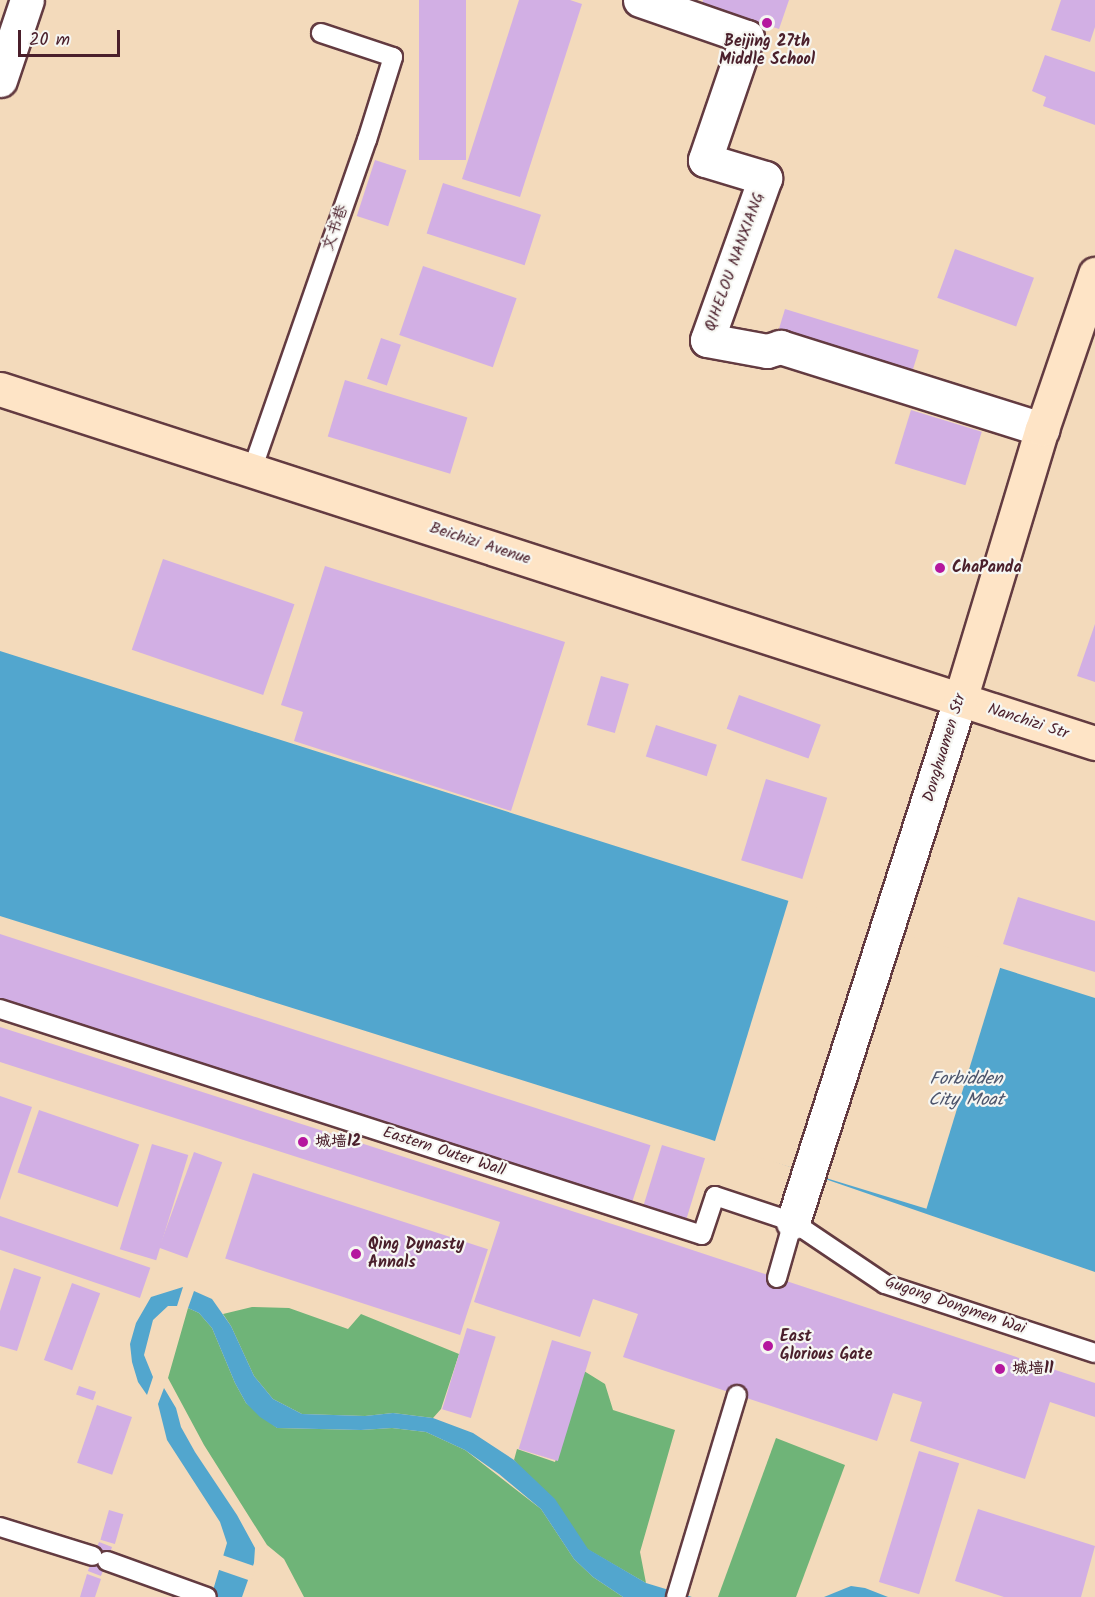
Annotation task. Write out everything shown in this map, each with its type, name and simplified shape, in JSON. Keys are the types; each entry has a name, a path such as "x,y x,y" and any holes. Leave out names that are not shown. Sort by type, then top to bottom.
{"street":[{"path":"0,80 27,0"},
{"name":"QIHELOU NANXIANG","path":"640,0 747,37 705,160 765,178 707,340 767,351 780,347 1042,429"},
{"name":"Donghuamen Str","path":"793,1222 960,700 1042,429 1095,274"},
{"name":"Beichizi Avenue","path":"0,389 960,700"},
{"name":"Nanchizi Str","path":"960,700 1095,743"}],"lane":[{"name":"文书巷","path":"252,470 367,140 393,57 321,33"},
{"name":"Eastern Outer Wall","path":"0,1009 702,1235 715,1196 793,1222"},
{"path":"777,1278 793,1222"},
{"name":"Gugong Dongmen Wai","path":"793,1222 885,1284 1095,1353"},
{"path":"676,1597 737,1395"},
{"path":"0,1527 100,1559 200,1595"}],"green space":[{"path":"252,1307 289,1308 348,1329 361,1314 459,1354 441,1409 433,1418 393,1413 365,1416 302,1414 273,1399 254,1376 223,1314"},
{"path":"188,1308 199,1313 212,1328 246,1403 277,1428 361,1430 392,1428 426,1432 465,1450 541,1509 574,1559 593,1577 623,1597 304,1597 284,1559 267,1545 204,1445 168,1378"},
{"path":"584,1371 605,1384 613,1410 675,1430 640,1552 646,1583 587,1549 571,1526 514,1460 517,1449 555,1462"},
{"path":"776,1438 845,1465 796,1597 718,1597"}],"water":[{"name":"Forbidden City Moat","path":"0,651 1095,998 1095,1272 709,1139 0,916"},
{"path":"183,1287 177,1306 168,1306 153,1320 144,1355 153,1377 147,1395 138,1382 132,1362 130,1344 136,1323 151,1297"},
{"path":"194,1291 212,1299 231,1326 254,1376 273,1399 302,1414 365,1416 393,1413 433,1418 473,1433 514,1460 555,1499 588,1549 646,1583 692,1597 623,1597 593,1577 574,1559 541,1509 499,1474 465,1450 426,1432 392,1428 361,1430 277,1428 260,1417 246,1403 212,1328 199,1313 188,1308"},
{"path":"164,1388 176,1408 181,1427 195,1452 237,1515 255,1548 254,1563 242,1597 211,1597 227,1543 220,1522 167,1440 158,1404"},
{"path":"851,1586 865,1588 888,1597 824,1597"}],"pier":[{"path":"789,899 1001,964 926,1209 714,1144"},
{"path":"222,1555 256,1567 251,1581 217,1569"}],"building":[{"path":"419,0 466,0 466,160 419,160"},
{"path":"519,0 570,0 582,4 520,197 462,179"},
{"path":"703,0 789,0 779,29 702,4"},
{"path":"1061,0 1095,0 1095,27 1090,42 1051,30"},
{"path":"1045,55 1095,72 1095,125 1043,106 1046,97 1032,91"},
{"path":"375,160 406,170 388,226 357,216"},
{"path":"443,183 541,215 525,265 427,233"},
{"path":"955,249 1034,278 1016,327 937,298"},
{"path":"423,266 517,298 493,367 399,335"},
{"path":"785,309 919,350 912,374 778,333"},
{"path":"381,338 401,345 387,385 367,379"},
{"path":"345,380 467,417 450,474 328,436"},
{"path":"911,410 982,432 965,485 895,464"},
{"path":"163,559 294,604 263,695 132,650"},
{"path":"325,566 565,642 511,811 294,741 303,712 281,705"},
{"path":"1095,624 1095,682 1077,676"},
{"path":"601,676 629,684 615,733 587,725"},
{"path":"739,695 821,725 808,759 727,729"},
{"path":"656,725 717,745 707,776 646,756"},
{"path":"766,779 827,798 802,879 741,860"},
{"path":"1018,897 1095,921 1095,972 1003,944"},
{"path":"0,934 651,1145 630,1208 0,1003"},
{"name":"East Glorious Gate","path":"0,1027 662,1240 1095,1383 1095,1417 1050,1402 1025,1479 910,1441 922,1402 893,1393 877,1441 623,1357 638,1314 593,1299 580,1337 474,1302 500,1222 0,1062"},
{"path":"0,1096 32,1107 0,1200"},
{"path":"39,1110 139,1145 118,1207 18,1172"},
{"path":"152,1144 188,1155 156,1260 120,1249"},
{"path":"662,1145 705,1158 686,1219 643,1206"},
{"path":"194,1152 222,1162 187,1258 159,1248"},
{"name":"Qing Dynasty Annals","path":"253,1173 488,1249 460,1335 225,1259"},
{"path":"0,1216 150,1268 140,1298 0,1250"},
{"path":"14,1268 41,1277 17,1351 0,1346 0,1311"},
{"path":"72,1283 100,1293 72,1370 44,1360"},
{"path":"467,1328 496,1337 471,1418 442,1409"},
{"path":"552,1340 591,1352 558,1461 519,1449"},
{"path":"79,1386 96,1392 93,1400 76,1395"},
{"path":"97,1405 132,1417 112,1475 77,1463"},
{"path":"919,1451 959,1463 919,1594 879,1582"},
{"path":"978,1509 1095,1546 1081,1597 1004,1597 955,1581"},
{"path":"109,1510 123,1514 115,1544 100,1540"},
{"path":"99,1542 112,1547 101,1576 88,1571"},
{"path":"87,1574 101,1579 95,1597 80,1597"}],"place":[{"name":"Beijing 27th Middle School","path":"767,23"},
{"name":"ChaPanda","path":"940,568"},
{"name":"城墙12","path":"303,1142"},
{"name":"Qing Dynasty Annals","path":"356,1254"},
{"name":"East Glorious Gate","path":"768,1346"},
{"name":"城墙11","path":"1000,1369"}]}
